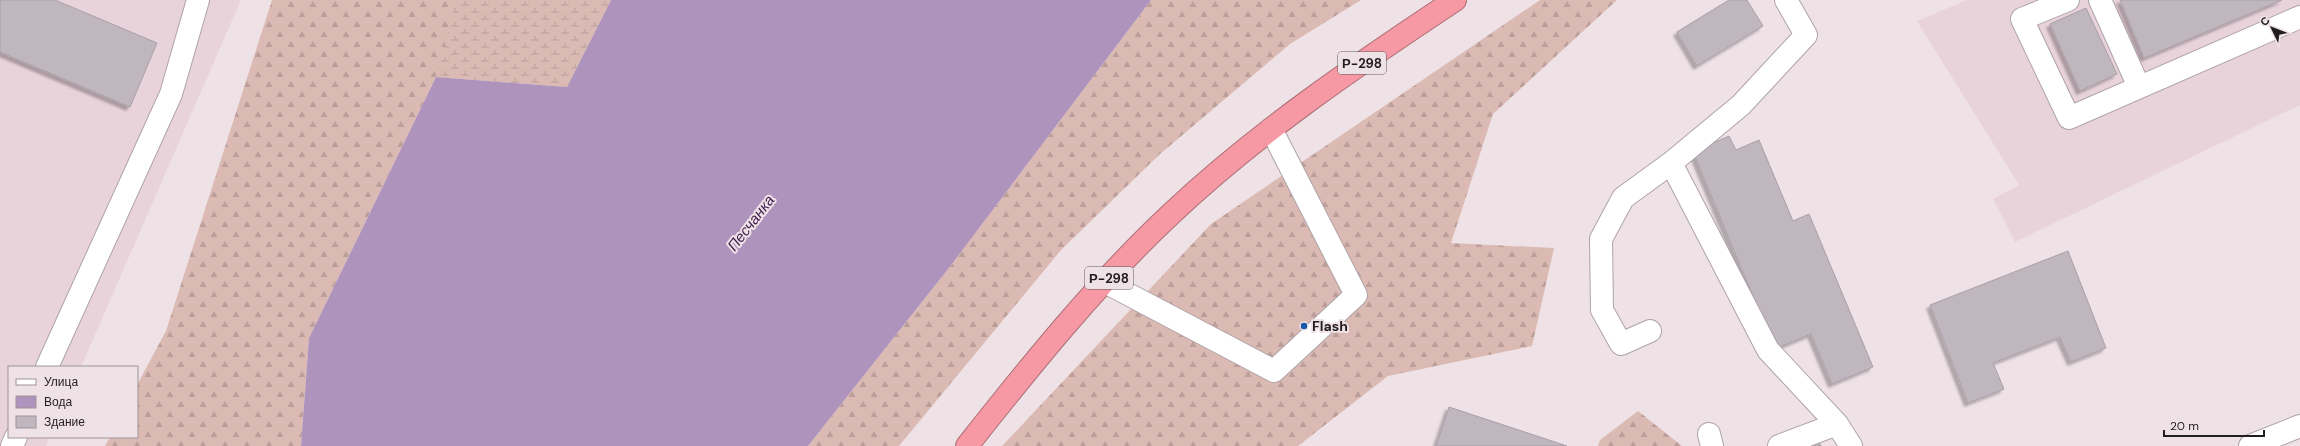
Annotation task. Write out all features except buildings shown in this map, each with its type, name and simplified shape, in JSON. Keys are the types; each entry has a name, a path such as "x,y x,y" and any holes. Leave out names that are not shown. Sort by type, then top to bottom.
{"highway":[{"name":"Р-298","path":"967,446 1028,370 1105,282 1172,213 1271,129 1373,55 1455,0"}],"lane":[{"path":"47,366 171,94 198,0"},
{"path":"1650,332 1621,344 1602,310 1601,238 1623,198 1671,163 1741,105 1806,35 1786,0"},
{"path":"2068,0 2022,20 2069,118 2300,17"},
{"path":"2100,0 2138,87"},
{"path":"1105,282 1274,371 1356,295 1271,129"},
{"path":"1671,163 1768,350 1837,424 1851,446"},
{"path":"1779,446 1837,424"},
{"path":"2250,446 2300,426"}],"shaded area":[{"path":"0,0 241,0 81,366 8,366 8,438 50,438 46,446 0,446"},
{"path":"1967,0 2300,0 2300,105 2015,242 1993,199 2019,185 1917,21"}],"green space":[{"path":"272,0 497,0 436,77 309,338 301,446 105,446 109,438 138,438 138,383 166,331"},
{"path":"456,0 611,0 567,87 436,77"},
{"path":"1151,0 1361,0 1290,44 1160,154 1061,250 899,446 808,446 952,264"},
{"path":"1540,0 1617,0 1493,114 1451,243 1554,248 1532,346 1388,376 1298,446 1002,446 1211,224"},
{"path":"1638,411 1682,446 1598,446 1600,440"}],"water":[{"name":"Песчанка","path":"611,0 1151,0 952,264 808,446 301,446 309,338 436,77 567,87"}],"place":[{"name":"Flash","path":"1304,326"}]}
